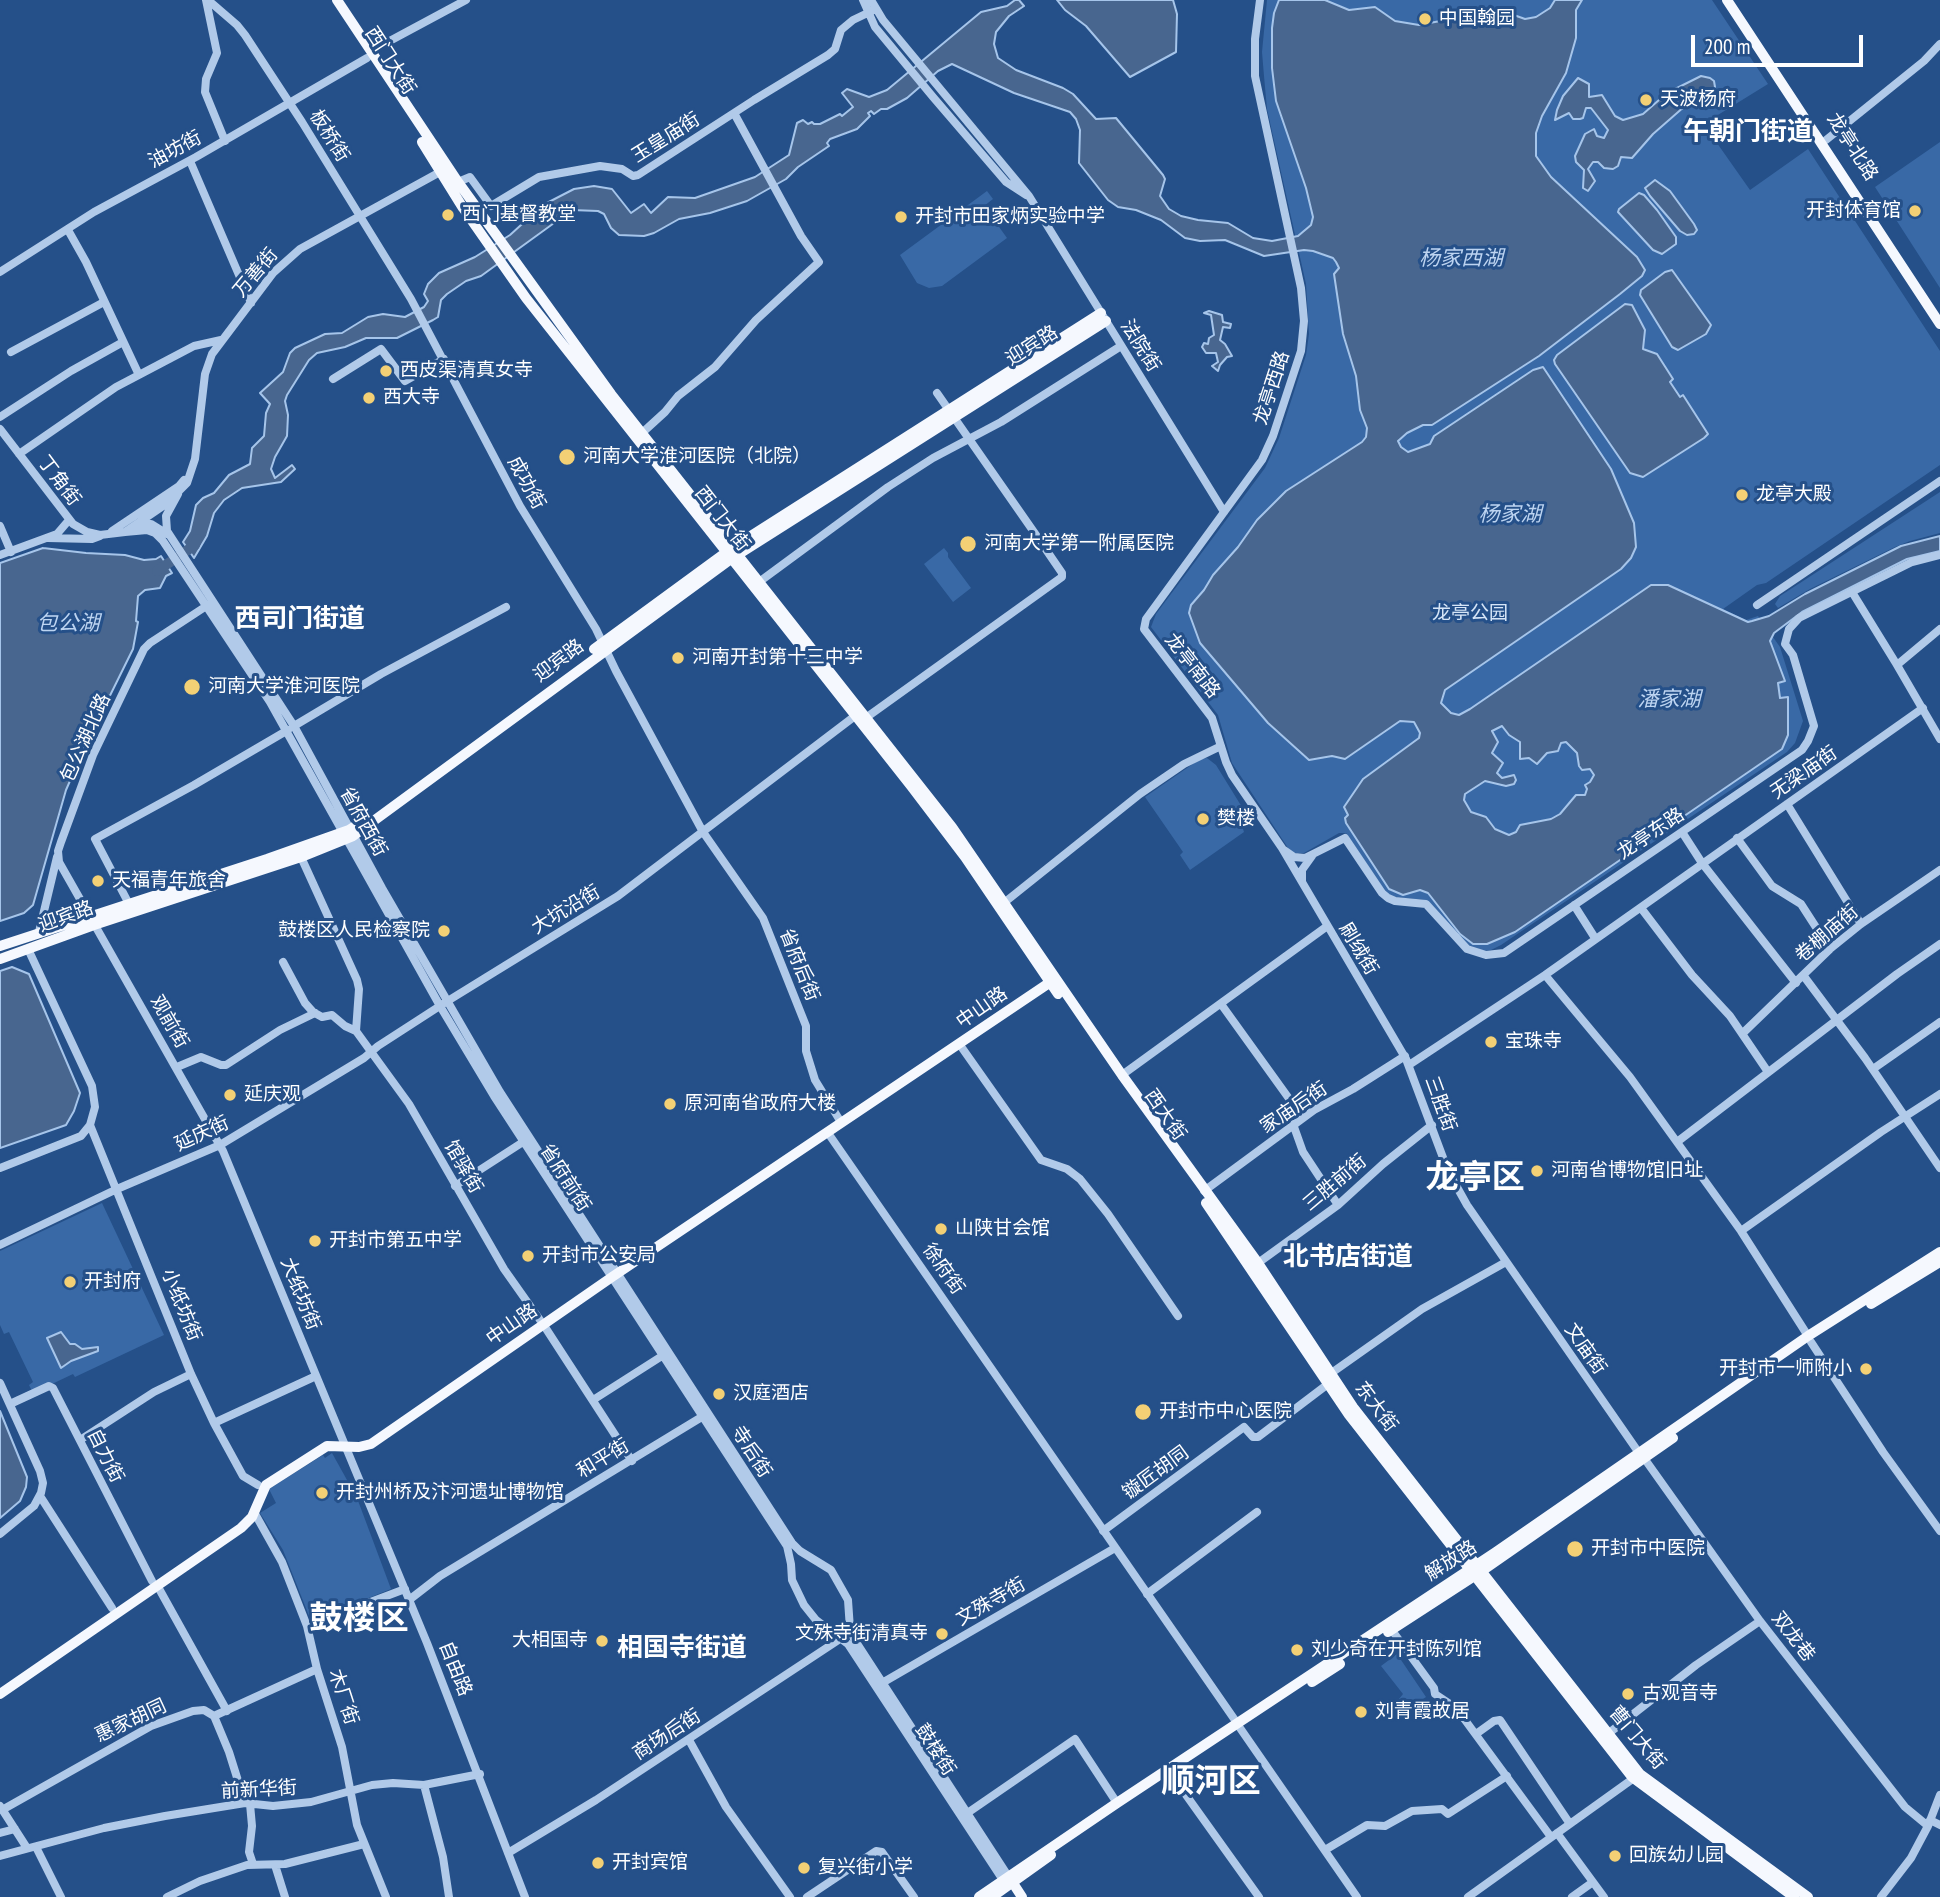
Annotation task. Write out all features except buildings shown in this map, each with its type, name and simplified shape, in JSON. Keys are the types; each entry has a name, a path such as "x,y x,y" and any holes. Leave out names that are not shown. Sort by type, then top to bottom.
{"main road":[{"name":"西门大街","path":"330,0 458,183 468,205 551,330 732,554 759,582 952,827 1005,902 1051,979"},
{"name":"西门大街","path":"337,0 440,172 559,321 732,554 965,858 1051,979"},
{"name":"龙亭北路","path":"1727,0 1940,324"},
{"name":"龙亭北路","path":"1734,0 1940,313"},
{"name":"迎宾路","path":"0,946 39,932 91,920 301,857 348,834 732,554 1103,317"},
{"name":"迎宾路","path":"0,959 129,904 348,834"},
{"name":"中山路","path":"613,1273 960,1045 1051,979"},
{"name":"中山路","path":"0,1686 111,1608 241,1528 254,1512 266,1485 325,1447 363,1447 371,1444 613,1273 1051,979"},
{"name":"西大街","path":"1051,979 1122,1075 1254,1265"},
{"name":"西大街","path":"1051,979 1254,1265"},
{"name":"解放路","path":"992,1897 1007,1881 1117,1803 1391,1629 1940,1252"},
{"name":"解放路","path":"1810,1339 1940,1262"},
{"name":"东大街","path":"1254,1265 1329,1379 1476,1570"},
{"name":"中山路","path":"0,1694 239,1523 248,1512 258,1485 264,1478 321,1441 330,1439 346,1448"},
{"name":"解放路","path":"979,1897 1171,1774 1476,1570"},
{"name":"曹门大街","path":"1476,1570 1646,1779 1808,1897"},
{"name":"曹门大街","path":"1476,1570 1634,1778 1794,1897"},
{"path":"1007,1881 1014,1897"},
{"path":"1007,1881 1022,1897"}],"street":[{"name":"板桥街","path":"207,0 237,24 289,102 431,333"},
{"path":"207,0 208,17 217,54 206,79 205,92 225,141"},
{"name":"油坊街","path":"0,272 94,212 190,161 466,0"},
{"path":"863,0 872,11"},
{"path":"871,0 872,11"},
{"name":"龙亭西路","path":"1224,512 1267,451 1298,363 1304,321 1296,261 1255,76 1255,39 1260,0"},
{"name":"法院街","path":"872,11 1029,196 1224,512"},
{"name":"法院街","path":"872,11 875,27 933,97 1006,182 1029,196"},
{"name":"玉皇庙街","path":"458,183 470,177 491,206 538,177 600,166 622,169 635,176 832,52 841,30 853,20 872,11"},
{"path":"1826,139 1924,61 1940,44"},
{"path":"642,433 670,408 678,396 715,367 756,320 819,262 734,113"},
{"path":"190,161 251,303"},
{"name":"万善街","path":"104,535 122,529 179,490 195,459 205,374 212,354 273,273 292,255 440,172"},
{"path":"68,230 139,375"},
{"path":"11,352 104,302"},
{"name":"成功街","path":"431,333 520,506 604,646 703,832"},
{"path":"19,454 116,387 194,346 220,341"},
{"path":"0,417 71,371 123,342"},
{"path":"759,582 888,487 933,458 1002,422 1121,345"},
{"path":"333,379 381,349 405,381 444,359"},
{"path":"867,717 1062,577 1037,535 937,393"},
{"name":"丁角街","path":"0,429 69,520 87,532 104,535"},
{"path":"1757,605 1940,481"},
{"path":"138,524 166,504 179,490"},
{"path":"163,535 166,516 179,490"},
{"path":"163,535 166,504"},
{"name":"龙亭南路","path":"1224,512 1143,625 1147,635 1213,718 1232,775 1282,848"},
{"path":"0,555 48,538 61,530 69,520"},
{"path":"122,529 138,524 151,524 163,535"},
{"path":"0,526 11,552"},
{"path":"122,529 143,529 163,535"},
{"path":"48,538 92,539 104,535"},
{"name":"省府西街","path":"163,535 291,728 443,1003 497,1094"},
{"path":"1786,644 1788,630 1800,618 1912,562 1940,555"},
{"path":"1852,592 1940,739"},
{"name":"包公湖北路","path":"39,932 58,851 93,755 144,649 210,604"},
{"path":"129,904 94,839 291,728 391,668 506,607"},
{"path":"1897,665 1940,629"},
{"name":"龙亭东路","path":"1312,856 1345,838 1382,893 1395,901 1426,904 1467,949 1486,955 1504,953 1802,750 1814,726 1793,655 1778,633"},
{"name":"无梁庙街","path":"1545,975 1923,708"},
{"name":"大坑沿街","path":"443,1003 618,896 855,716"},
{"path":"1005,902 1140,794 1185,764 1221,746"},
{"path":"1787,804 1861,924"},
{"name":"省府后街","path":"703,832 764,918 806,1026 806,1052 815,1080 839,1119"},
{"path":"1682,832 1702,863 1796,983"},
{"path":"1737,838 1772,886 1801,904 1830,949"},
{"path":"1282,848 1298,858 1312,856"},
{"name":"刷绒街","path":"1282,848 1407,1061"},
{"path":"58,851 61,867 91,920"},
{"path":"1302,882 1302,870 1312,856"},
{"path":"284,962 305,1003 314,1013 322,1017 332,1015 356,1031 359,989 357,980 301,857"},
{"name":"卷棚庙街","path":"1743,1033 1830,949 1861,924 1940,870"},
{"path":"1574,905 1595,938"},
{"path":"1641,908 1692,975 1743,1033 1768,1072"},
{"name":"观前街","path":"91,920 220,1145"},
{"path":"1122,1075 1326,927"},
{"path":"1677,1142 1940,944"},
{"path":"0,1168 81,1136 90,1125 95,1107 92,1086 28,949"},
{"path":"1545,975 1630,1077 1741,1231 1883,1452 1939,1528"},
{"name":"家庙后街","path":"1204,1191 1293,1124 1407,1061 1545,975"},
{"path":"1803,975 1873,1069 1940,1168"},
{"name":"延庆街","path":"0,1245 117,1189 220,1145 371,1052 443,1003"},
{"path":"1221,1004 1303,1118"},
{"path":"177,1067 201,1057 226,1065 280,1030 314,1013"},
{"path":"1873,1069 1940,1022"},
{"name":"馆驿街","path":"356,1031 409,1104 504,1269 542,1322 632,1461"},
{"path":"960,1045 1038,1156 1045,1162 1068,1169 1108,1214 1178,1316"},
{"name":"三胜街","path":"1407,1061 1458,1191 1506,1262"},
{"name":"省府前街","path":"497,1094 523,1142 613,1273"},
{"name":"省府前街","path":"497,1094 613,1273"},
{"path":"1741,1231 1905,1115 1940,1094"},
{"path":"1293,1124 1303,1152 1338,1205"},
{"name":"小纸坊街","path":"90,1125 191,1374 243,1476 258,1485"},
{"name":"三胜前街","path":"1254,1265 1338,1205 1432,1125"},
{"name":"徐府街","path":"828,1133 1357,1897"},
{"path":"455,1186 523,1142"},
{"name":"大纸坊街","path":"220,1145 346,1448"},
{"path":"1329,1379 1422,1309 1506,1262"},
{"name":"文庙街","path":"1506,1262 1642,1455"},
{"name":"寺后街","path":"613,1273 662,1356 792,1543 831,1570 848,1600 850,1629 858,1646"},
{"name":"寺后街","path":"613,1273 787,1546 792,1580 804,1605 816,1620 840,1639"},
{"path":"593,1400 662,1356"},
{"path":"80,1440 154,1392 191,1374"},
{"path":"214,1423 316,1376"},
{"name":"镟匠胡同","path":"1103,1531 1244,1427 1253,1437 1258,1437 1329,1379"},
{"path":"0,1383 43,1483 40,1496 32,1509 0,1534"},
{"name":"自力街","path":"10,1405 50,1386 227,1711"},
{"name":"和平街","path":"409,1600 452,1569 704,1415"},
{"name":"自由路","path":"346,1448 480,1774 525,1897"},
{"name":"双龙巷","path":"1642,1455 1760,1621 1905,1807 1929,1823 1940,1825"},
{"path":"40,1496 111,1608"},
{"name":"木厂街","path":"254,1512 282,1562 307,1626 317,1670 342,1747 349,1791 364,1844 386,1897"},
{"path":"1147,1594 1257,1512"},
{"name":"文殊寺街","path":"882,1683 1115,1548"},
{"path":"307,1626 405,1589"},
{"path":"1609,1733 1696,1665 1760,1621"},
{"path":"1391,1629 1434,1688 1435,1694 1453,1706 1604,1897"},
{"name":"商场后街","path":"508,1853 596,1800 840,1639"},
{"name":"鼓楼街","path":"840,1639 848,1644 1007,1881"},
{"name":"鼓楼街","path":"858,1646 1007,1881"},
{"name":"惠家胡同","path":"1,1808 151,1726 193,1711 204,1710 214,1716 317,1670"},
{"path":"214,1716 248,1804 253,1826 249,1852 253,1864"},
{"path":"1476,1734 1494,1721 1500,1720 1570,1824"},
{"path":"966,1814 1074,1739 1117,1803"},
{"path":"689,1740 726,1807 790,1897"},
{"name":"前新华街","path":"0,1856 104,1828 248,1804 273,1806 311,1802 372,1785 424,1785 480,1774"},
{"path":"1171,1774 1259,1897"},
{"path":"1325,1850 1367,1825 1385,1826 1412,1811 1442,1810 1448,1814 1507,1776"},
{"path":"1468,1897 1634,1778"},
{"path":"424,1785 443,1857 449,1897"},
{"path":"1881,1897 1905,1867 1929,1823 1940,1795"},
{"path":"1,1808 31,1847 61,1897"},
{"path":"0,1833 15,1829"},
{"path":"167,1897 200,1881 253,1864 275,1865 364,1844"},
{"path":"807,1897 876,1851 882,1852 914,1897"},
{"path":"275,1865 285,1897"},
{"path":"1572,1897 1593,1882"}],"green space":[{"name":"龙亭公园","path":"1267,0 1712,0 1768,84 1713,118 1705,126 1750,190 1808,149 1940,351 1940,465 1766,583 1757,585 1723,609 1746,620 1758,616 1780,647 1803,721 1795,743 1787,752 1491,950 1481,951 1465,945 1426,900 1394,897 1386,893 1346,833 1339,833 1304,853 1290,851 1232,763 1218,715 1151,627 1156,614 1265,468 1279,438 1306,355 1309,334 1306,284 1267,109 1262,52"},
{"name":"开封体育馆","path":"1940,142 1940,288 1875,187"},
{"path":"987,191 993,199 984,206 1007,238 942,286 929,288 917,283 900,255"},
{"path":"1940,492 1940,533 1895,547 1778,608 1775,604 1780,596"},
{"path":"944,548 971,588 953,602 924,564"},
{"name":"樊楼","path":"1207,758 1216,765 1245,812 1244,832 1190,870 1180,855 1183,852 1145,797 1200,759"},
{"name":"开封府","path":"102,1203 164,1335 75,1377 73,1374 33,1393 29,1385 33,1382 9,1332 4,1334 0,1325 0,1251"},
{"path":"332,1453 357,1498 391,1589 311,1621 283,1550 260,1513 276,1503 269,1489 323,1455 325,1458"},
{"path":"1397,1654 1426,1697 1406,1711 1399,1699 1403,1694 1381,1666"}],"water":[{"name":"龙亭公园","path":"1019,0 1024,6 1009,16 996,32 994,44 998,58 1016,70 1073,94 1096,119 1116,118 1163,175 1165,179 1160,196 1169,209 1181,216 1228,223 1253,238 1272,241 1298,236 1311,225 1313,217 1306,188 1276,101 1272,68 1272,28 1279,0 1325,0 1349,10 1375,7 1395,21 1419,25 1488,12 1511,14 1525,19 1536,17 1550,8 1555,0 1582,0 1576,10 1576,38 1566,73 1542,116 1536,133 1536,156 1551,177 1637,257 1645,270 1642,276 1620,294 1539,356 1432,425 1423,425 1398,441 1408,452 1430,444 1434,436 1533,370 1543,367 1611,469 1634,523 1636,547 1621,569 1445,690 1441,703 1451,713 1459,715 1470,709 1651,585 1668,585 1748,622 1769,616 1805,594 1901,546 1940,536 1940,551 1907,559 1802,612 1774,633 1770,641 1785,681 1778,683 1780,698 1788,697 1788,735 1782,749 1515,932 1487,944 1473,944 1460,934 1428,893 1420,890 1403,895 1389,889 1346,823 1345,818 1348,815 1344,807 1363,779 1419,738 1420,733 1414,722 1400,721 1345,759 1332,756 1309,760 1268,723 1200,643 1189,613 1191,605 1213,575 1257,520 1286,491 1366,437 1367,428 1360,410 1356,376 1343,334 1334,274 1339,268 1336,262 1333,258 1313,251 1264,256 1225,240 1200,241 1185,238 1161,220 1136,210 1118,207 1108,200 1079,163 1080,130 1070,112 1014,93 952,64 938,71 907,98 874,114 871,111 868,113 870,116 857,129 830,139 827,143 829,146 798,167 786,179 747,201 710,213 679,219 644,236 619,235 611,228 604,214 598,211 572,210 481,276 466,281 447,294 441,300 438,317 433,320 397,338 366,338 345,347 317,353 309,360 287,395 287,436 271,469 275,478 292,465 295,469 281,482 242,488 224,500 214,513 207,536 194,558 183,542 190,531 196,505 214,493 229,475 250,464 252,448 264,436 266,413 270,404 260,393 283,372 290,353 295,348 325,334 342,333 368,317 383,314 405,317 424,307 428,301 424,294 428,284 439,273 475,257 510,235 543,205 574,189 594,186 612,189 631,213 644,204 651,213 668,197 695,198 755,177 789,155 797,123 803,120 808,124 820,124 840,114 842,116 853,107 842,93 847,89 869,97 887,90 981,12 1007,6","holes":["1502,726 1520,742 1520,759 1529,758 1537,764 1547,753 1558,751 1561,743 1566,742 1577,753 1582,770 1590,769 1594,775 1585,785 1585,795 1576,795 1560,814 1551,819 1520,825 1516,832 1509,835 1495,829 1486,817 1471,812 1464,800 1465,794 1485,781 1506,786 1514,784 1514,775 1502,778 1497,773 1503,763 1492,753 1498,742 1492,731"]},
{"path":"1057,0 1173,0 1177,14 1176,52 1130,77 1086,26 1065,10"},
{"path":"1701,76 1714,81 1715,87 1685,106 1653,134 1632,158 1621,157 1618,166 1613,169 1593,162 1588,169 1595,181 1588,191 1583,188 1584,170 1576,162 1575,156 1585,134 1594,129 1597,136 1604,138 1608,130 1591,108 1586,108 1583,118 1580,119 1573,119 1569,113 1555,120 1563,96 1578,78 1589,84 1589,97 1602,95 1615,116 1623,120 1643,114 1667,93"},
{"path":"1655,180 1670,191 1694,224 1697,230 1694,234 1687,235 1680,231 1650,196 1645,188"},
{"path":"1639,193 1657,210 1676,237 1676,244 1662,254 1653,250 1618,212"},
{"path":"1672,270 1711,325 1706,334 1678,350 1672,347 1640,295 1641,290 1665,272"},
{"path":"1625,304 1632,305 1645,330 1643,349 1657,354 1673,379 1670,382 1680,397 1683,395 1708,434 1643,477 1630,473 1554,360"},
{"path":"1209,311 1222,315 1223,322 1231,324 1230,328 1223,327 1220,340 1232,356 1227,357 1218,371 1212,366 1218,362 1216,353 1206,353 1202,347 1204,343 1208,344 1209,338 1214,335 1211,315 1204,313"},
{"name":"包公湖","path":"43,548 125,555 144,560 161,556 172,573 166,576 160,588 145,590 138,596 138,622 133,649 66,790 33,905 24,913 0,921 0,563"},
{"path":"12,967 29,974 80,1093 66,1125 0,1148 0,971"},
{"path":"61,1332 70,1344 82,1349 98,1347 98,1351 71,1361 61,1368 47,1338"},
{"path":"0,1411 27,1477 20,1501 0,1518"}],"waterway":[{"path":"157,571 195,545 197,539"}],"place":[{"name":"中国翰园","path":"1425,19"},
{"name":"天波杨府","path":"1646,100"},
{"name":"开封体育馆","path":"1915,211"},
{"name":"西门基督教堂","path":"448,215"},
{"name":"开封市田家炳实验中学","path":"901,217"},
{"name":"西皮渠清真女寺","path":"386,371"},
{"name":"西大寺","path":"369,398"},
{"name":"河南大学淮河医院（北院）","path":"567,457"},
{"name":"龙亭大殿","path":"1742,495"},
{"name":"河南大学第一附属医院","path":"968,544"},
{"name":"河南开封第十三中学","path":"678,658"},
{"name":"河南大学淮河医院","path":"192,687"},
{"name":"樊楼","path":"1203,819"},
{"name":"天福青年旅舍","path":"98,881"},
{"name":"鼓楼区人民检察院","path":"444,931"},
{"name":"宝珠寺","path":"1491,1042"},
{"name":"延庆观","path":"230,1095"},
{"name":"原河南省政府大楼","path":"670,1104"},
{"name":"河南省博物馆旧址","path":"1537,1171"},
{"name":"山陕甘会馆","path":"941,1229"},
{"name":"开封市第五中学","path":"315,1241"},
{"name":"开封市公安局","path":"528,1256"},
{"name":"开封府","path":"70,1282"},
{"name":"开封市一师附小","path":"1866,1369"},
{"name":"汉庭酒店","path":"719,1394"},
{"name":"开封市中心医院","path":"1143,1412"},
{"name":"开封州桥及汴河遗址博物馆","path":"322,1493"},
{"name":"开封市中医院","path":"1575,1549"},
{"name":"文殊寺街清真寺","path":"942,1634"},
{"name":"大相国寺","path":"602,1641"},
{"name":"刘少奇在开封陈列馆","path":"1297,1650"},
{"name":"古观音寺","path":"1628,1694"},
{"name":"刘青霞故居","path":"1361,1712"},
{"name":"回族幼儿园","path":"1615,1856"},
{"name":"开封宾馆","path":"598,1863"},
{"name":"复兴街小学","path":"804,1868"}],"district":[{"name":"午朝门街道","path":"1748,133"},
{"name":"西司门街道","path":"300,620"},
{"name":"龙亭区","path":"1475,1179"},
{"name":"北书店街道","path":"1348,1258"},
{"name":"鼓楼区","path":"359,1620"},
{"name":"相国寺街道","path":"682,1649"},
{"name":"顺河区","path":"1211,1783"}],"water label":[{"name":"杨家西湖","path":"1461,259"},
{"name":"杨家湖","path":"1510,515"},
{"name":"潘家湖","path":"1669,700"}]}
